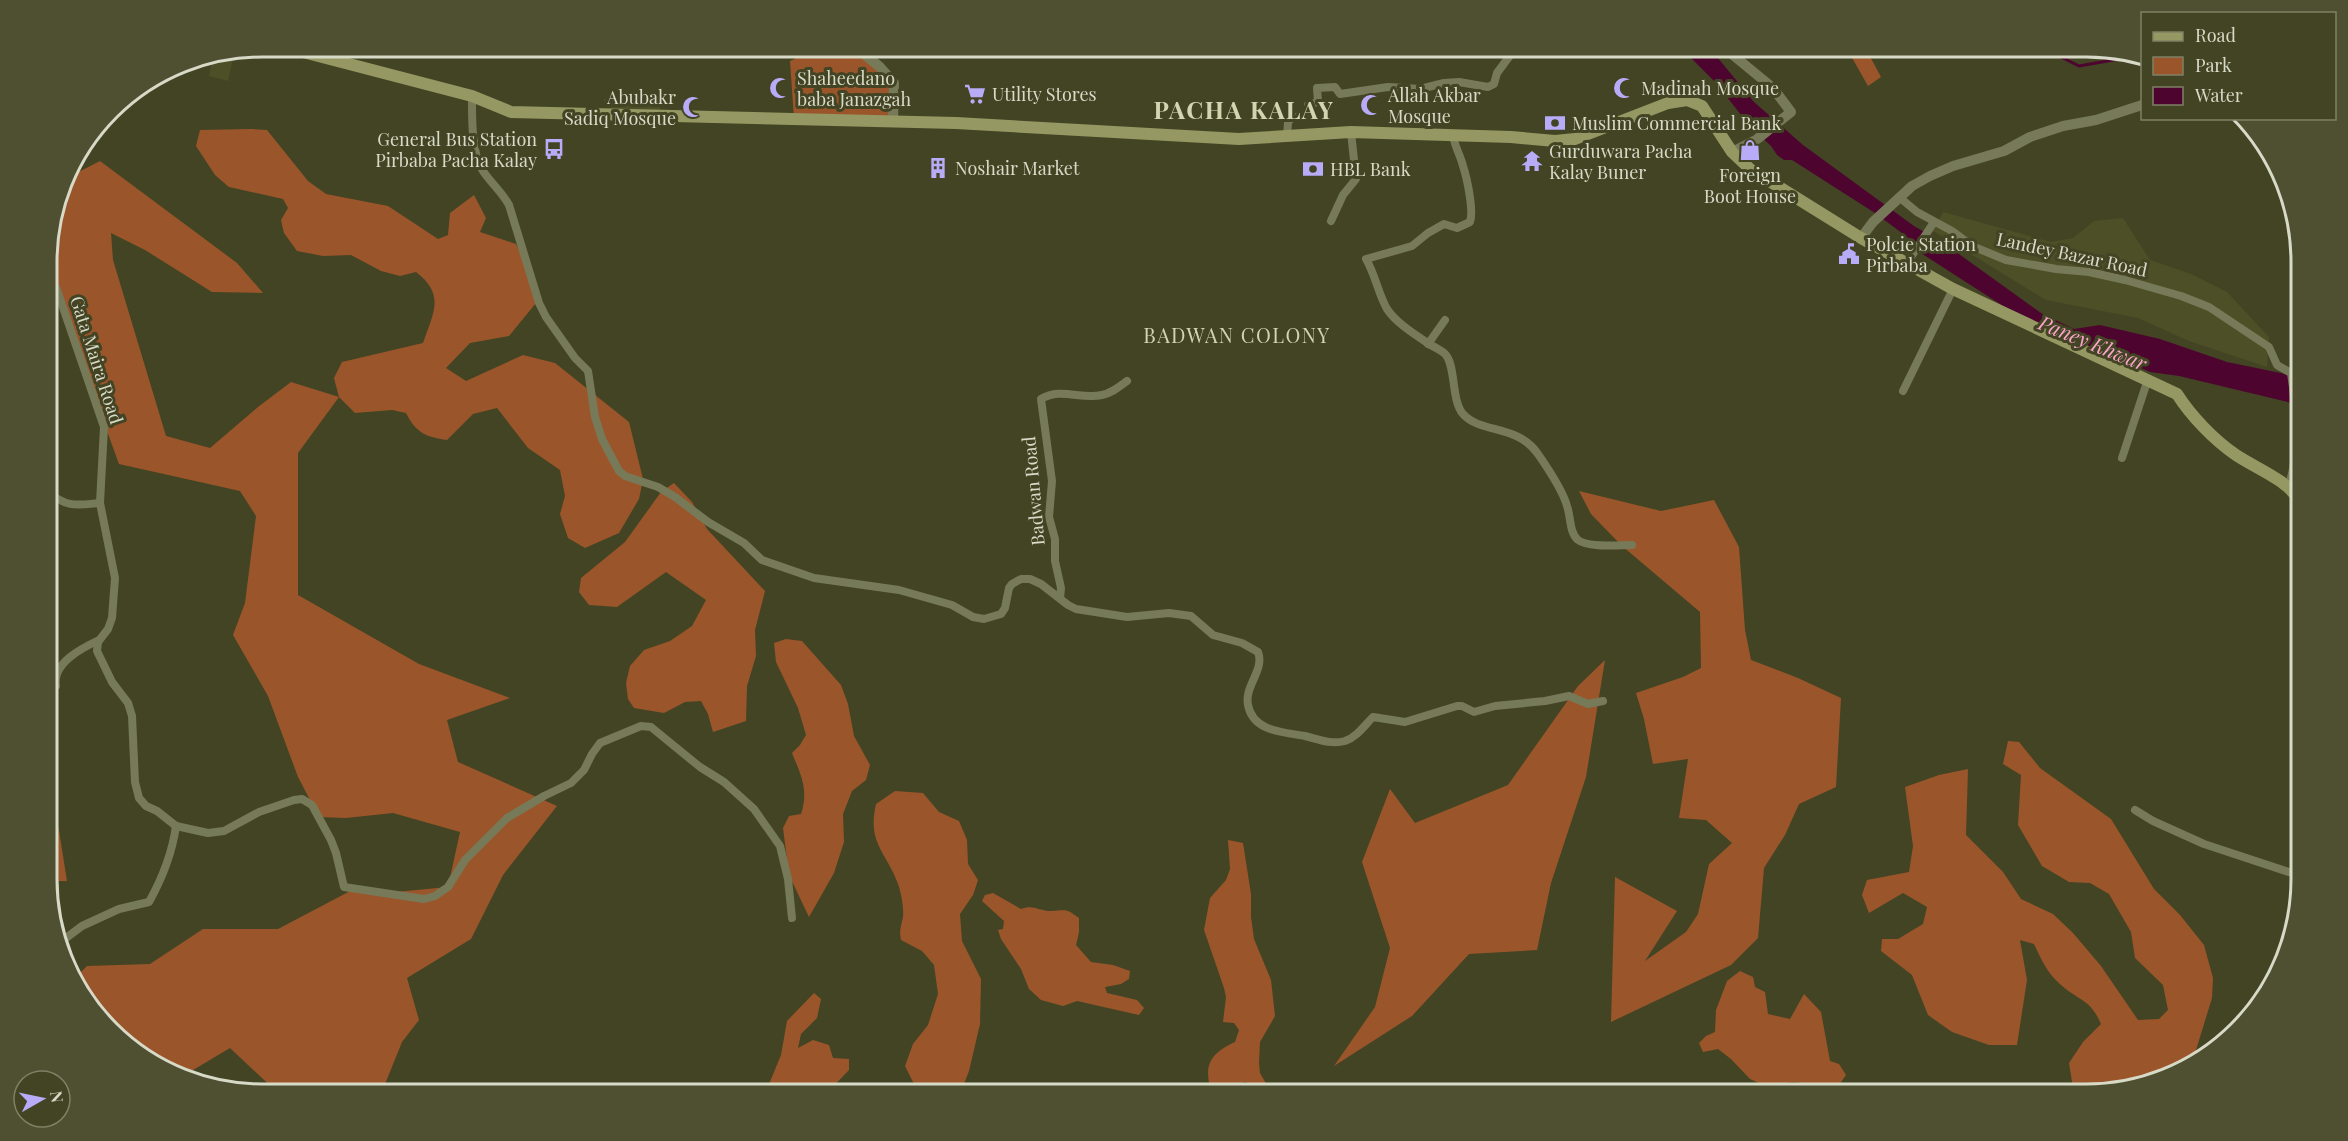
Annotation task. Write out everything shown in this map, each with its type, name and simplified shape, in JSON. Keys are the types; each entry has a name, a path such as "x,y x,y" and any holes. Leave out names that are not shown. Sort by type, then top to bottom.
{"main road":[{"path":"322,57 472,96 511,112 893,121 1227,139 1350,132 1512,137 1555,141 1575,139 1668,103 1687,100 1702,106 1732,152 1750,169 1861,238 1953,288 2177,394 2185,406 2235,454 2291,489"}],"street":[{"path":"869,57 880,66 894,83 893,121"},
{"path":"1287,137 1288,122 1293,118 1310,114 1308,105 1318,102 1317,88 1335,87 1340,94 1388,87 1420,88 1459,82 1488,87 1494,84 1497,73 1508,57"},
{"path":"1732,152 1756,140 1791,112 1773,88 1735,57"},
{"path":"472,96 477,159 482,170 502,192 509,205 536,293 546,317 575,358 588,370 594,417 611,459 625,476 658,487 675,497 708,522 744,543 762,560 814,578 899,590 952,605 973,617 984,619 1001,614 1005,608 1009,588 1021,579 1030,579 1041,584 1076,609 1127,617 1169,613 1191,616 1213,635 1242,643 1258,652 1260,665 1248,691 1248,705 1252,715 1260,724 1270,730 1331,743 1354,737 1373,717 1405,722 1457,706 1474,712 1495,706 1569,696 1588,704 1603,701"},
{"path":"1861,238 1873,222 1896,200 1912,186 1930,176 1953,166 2004,151 2030,137 2141,105"},
{"path":"1331,221 1343,195 1356,179 1350,132"},
{"path":"1453,135 1455,150 1463,164 1472,212 1470,222 1457,228 1444,224 1412,246 1366,258 1388,310 1428,344 1445,354 1450,362 1454,394 1461,413 1474,422 1512,432 1537,452 1567,504 1574,535 1581,542 1599,545 1632,545"},
{"name":"Landey Bazar Road","path":"1896,200 1952,231 1972,246 2006,260 2089,272 2125,280 2209,307 2269,347 2277,365 2291,373"},
{"path":"1907,263 1934,222"},
{"path":"1903,391 1953,288"},
{"name":"Gata Maira Road","path":"57,290 104,427 100,503 115,578 112,618 108,629 99,640"},
{"path":"1428,344 1444,320"},
{"path":"2122,458 2148,379"},
{"name":"Badwan Road","path":"1060,598 1061,588 1054,561 1055,539 1049,517 1052,481 1041,399 1057,393 1101,396 1114,391 1127,381"},
{"name":"Landey Bazar Road","path":"2288,487 2291,477"},
{"path":"57,500 74,506 100,503"},
{"path":"57,673 61,666 99,640"},
{"path":"99,640 97,651 112,682 128,703 132,716 135,782 139,798 146,806 157,811 176,826 208,833 224,831 259,812 302,799 312,805 331,840 344,887 424,899 435,896 448,887 465,860 507,818 571,783 584,770 600,743 641,726 651,727 700,767 724,782 754,809 780,846 788,879 792,918"},
{"path":"2135,810 2204,843 2291,873"},
{"path":"66,937 82,926 119,909 149,902 166,869 172,852 176,826"}],"shaded area":[{"path":"233,59 228,81 209,76 212,63"},
{"path":"604,99 661,100 660,111 605,107"},
{"path":"1943,212 2051,242 2073,238 2094,221 2123,218 2150,260 2191,274 2227,292 2269,337 2267,367 2189,341 2138,318 2046,300 1933,231"}],"green space":[{"path":"799,57 865,57 888,74 893,121 794,119 790,61"},
{"path":"1852,57 1870,57 1881,77 1868,86"},
{"path":"200,130 267,130 308,181 326,194 388,206 438,239 448,235 450,213 474,195 486,218 480,232 516,244 533,277 536,303 509,336 470,343 446,368 466,381 523,355 555,363 629,422 643,479 639,499 619,533 585,548 568,538 560,514 565,496 560,470 528,448 497,408 473,414 447,440 422,433 406,413 392,410 355,413 339,397 334,378 342,362 423,343 433,313 434,297 425,280 416,272 400,276 381,271 351,255 323,256 297,251 284,233 281,220 288,208 283,199 229,187 215,175 196,146"},
{"path":"100,161 237,263 263,293 212,292 145,250 111,233 113,260 166,436 210,448 291,382 339,397 298,453 298,595 419,664 510,698 447,720 458,762 557,806 503,875 471,939 407,978 419,1020 402,1042 385,1084 268,1084 230,1048 192,1071 184,1068 137,1042 117,1024 99,1004 81,972 87,966 150,964 203,929 278,929 354,889 385,893 448,887 460,832 393,813 346,818 319,817 298,777 268,696 233,635 245,603 256,516 240,491 119,464 71,332 57,285 57,249 64,209 78,172"},
{"path":"674,483 692,502 707,529 765,591 755,630 756,656 747,686 746,721 713,732 708,714 701,701 685,702 664,713 634,708 628,699 626,683 630,666 644,650 670,641 692,626 706,600 666,572 617,607 589,605 579,592 581,578 625,542 661,492"},
{"path":"1579,491 1661,511 1714,500 1739,547 1745,630 1751,660 1841,698 1836,787 1799,804 1785,835 1764,868 1758,938 1731,965 1611,1022 1615,877 1677,911 1645,961 1686,932 1698,914 1709,864 1732,843 1706,820 1679,818 1688,759 1653,764 1636,693 1683,677 1701,668 1700,612 1621,545 1591,514"},
{"path":"786,639 802,641 841,685 848,704 854,736 870,765 866,780 852,791 843,814 844,842 834,873 809,917 789,875 783,828 789,816 801,814 804,797 803,783 792,753 806,735 798,708 776,662 774,643"},
{"path":"1605,660 1586,777 1551,883 1537,950 1469,954 1412,1016 1334,1066 1375,1007 1390,948 1362,862 1390,789 1415,823 1508,785 1578,686"},
{"path":"2008,741 2019,742 2040,768 2111,819 2154,889 2180,915 2204,945 2213,978 2212,998 2196,1051 2152,1073 2126,1080 2099,1084 2072,1084 2069,1063 2083,1042 2101,1024 2088,1004 2055,980 2034,944 2020,940 2027,980 2017,1045 1989,1045 1952,1032 1928,1015 1912,975 1881,951 1882,939 1898,939 1923,924 1927,907 1903,893 1869,913 1862,895 1867,880 1909,872 1913,846 1905,787 1939,775 1968,769 1966,835 2003,872 2021,899 2053,914 2073,933 2101,966 2138,1020 2159,1019 2168,1010 2163,985 2135,958 2131,932 2109,894 2090,883 2069,882 2042,866 2018,825 2021,775 2003,764"},
{"path":"895,791 923,793 939,812 959,821 967,840 968,864 978,880 973,895 960,914 962,941 981,979 980,1024 964,1084 914,1084 905,1066 913,1044 928,1025 938,994 934,965 922,951 901,940 903,905 898,884 876,838 874,818 876,804"},
{"path":"57,818 67,881 57,881"},
{"path":"1228,840 1243,843 1251,894 1254,939 1271,980 1275,1016 1260,1042 1260,1073 1266,1084 1244,1082 1243,1084 1209,1084 1210,1062 1219,1051 1235,1042 1239,1030 1234,1023 1223,1022 1226,997 1204,930 1210,898 1226,880 1230,869"},
{"path":"993,893 1021,909 1033,907 1047,911 1066,910 1079,918 1076,945 1091,962 1113,965 1130,971 1129,979 1121,984 1105,987 1107,993 1137,1000 1144,1008 1139,1015 1077,1001 1063,1006 1041,1000 1029,989 1021,969 1001,939 998,930 1003,929 1004,921 982,901 985,895"},
{"path":"1740,971 1753,977 1755,987 1765,992 1768,1014 1790,1019 1804,994 1821,1012 1830,1061 1839,1064 1846,1075 1840,1084 1791,1082 1761,1084 1750,1079 1718,1049 1703,1052 1699,1043 1706,1036 1715,1032 1716,1010 1727,981"},
{"path":"814,993 821,999 817,1018 801,1034 798,1048 813,1040 829,1045 833,1058 849,1059 849,1070 836,1084 769,1084 781,1055 787,1021"}],"water":[{"name":"Paney Khwar","path":"1690,57 1717,57 1754,102 1803,145 1914,226 1945,244 2041,313 2074,329 2100,325 2160,339 2227,362 2291,375 2291,403 2179,376 2150,372 2028,322 1913,248 1914,242 1875,213 1792,160 1784,160 1777,155 1749,125 1715,82"}],"waterway":[{"path":"2061,57 2079,66 2116,60"}],"place":[{"name":"Shaheedano baba Janazgah","path":"780,88"},
{"name":"Madinah Mosque","path":"1624,88"},
{"name":"Utility Stores","path":"975,94"},
{"name":"Allah Akbar Mosque","path":"1371,105"},
{"name":"Abubakr Sadiq Mosque","path":"693,107"},
{"name":"Muslim Commercial Bank","path":"1555,123"},
{"name":"General Bus Station Pirbaba Pacha Kalay","path":"554,149"},
{"name":"Foreign Boot House","path":"1750,150"},
{"name":"Gurduwara Pacha Kalay Buner","path":"1532,161"},
{"name":"Noshair Market","path":"938,168"},
{"name":"HBL Bank","path":"1313,169"},
{"name":"Polcie Station Pirbaba","path":"1849,254"}],"district":[{"name":"PACHA KALAY","path":"1244,109"},
{"name":"BADWAN COLONY","path":"1237,334"}]}
